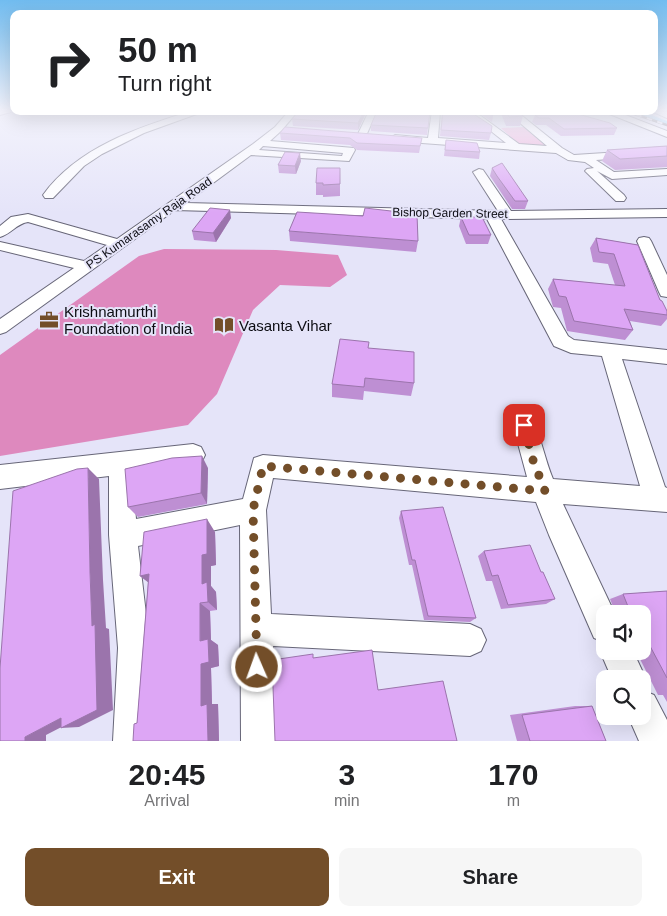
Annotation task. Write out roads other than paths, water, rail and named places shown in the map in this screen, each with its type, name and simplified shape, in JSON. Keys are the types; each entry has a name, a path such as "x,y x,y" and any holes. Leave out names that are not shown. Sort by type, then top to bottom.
{"street":[{"path":"49,195 83,162 112,145"},
{"name":"PS Kumarasamy Raja Road","path":"0,328 259,145"},
{"path":"248,152 345,159 350,150 281,145"},
{"path":"482,145 558,150"},
{"path":"551,145 572,158 583,159 667,152"},
{"path":"637,154 666,172"},
{"path":"583,159 612,176 666,172"},
{"path":"583,159 620,198"},
{"path":"479,172 558,338 571,346 667,357"},
{"name":"Bishop Garden Street","path":"173,206 500,215 667,213"},
{"path":"0,233 16,220 28,218 120,244"},
{"path":"644,241 667,292"},
{"path":"0,246 88,266"},
{"path":"260,741 253,510 263,466 545,491 661,499 610,351"},
{"path":"524,425 533,460 558,526 596,608"},
{"path":"0,477 193,455"},
{"path":"121,477 123,535 134,648 131,741"},
{"path":"123,535 253,510"},
{"path":"256,630 470,640"},
{"path":"650,725 658,741"}],"place":[{"name":"Krishnamurthi Foundation of India","path":"49,320"},
{"name":"Vasanta Vihar","path":"224,325"}]}
